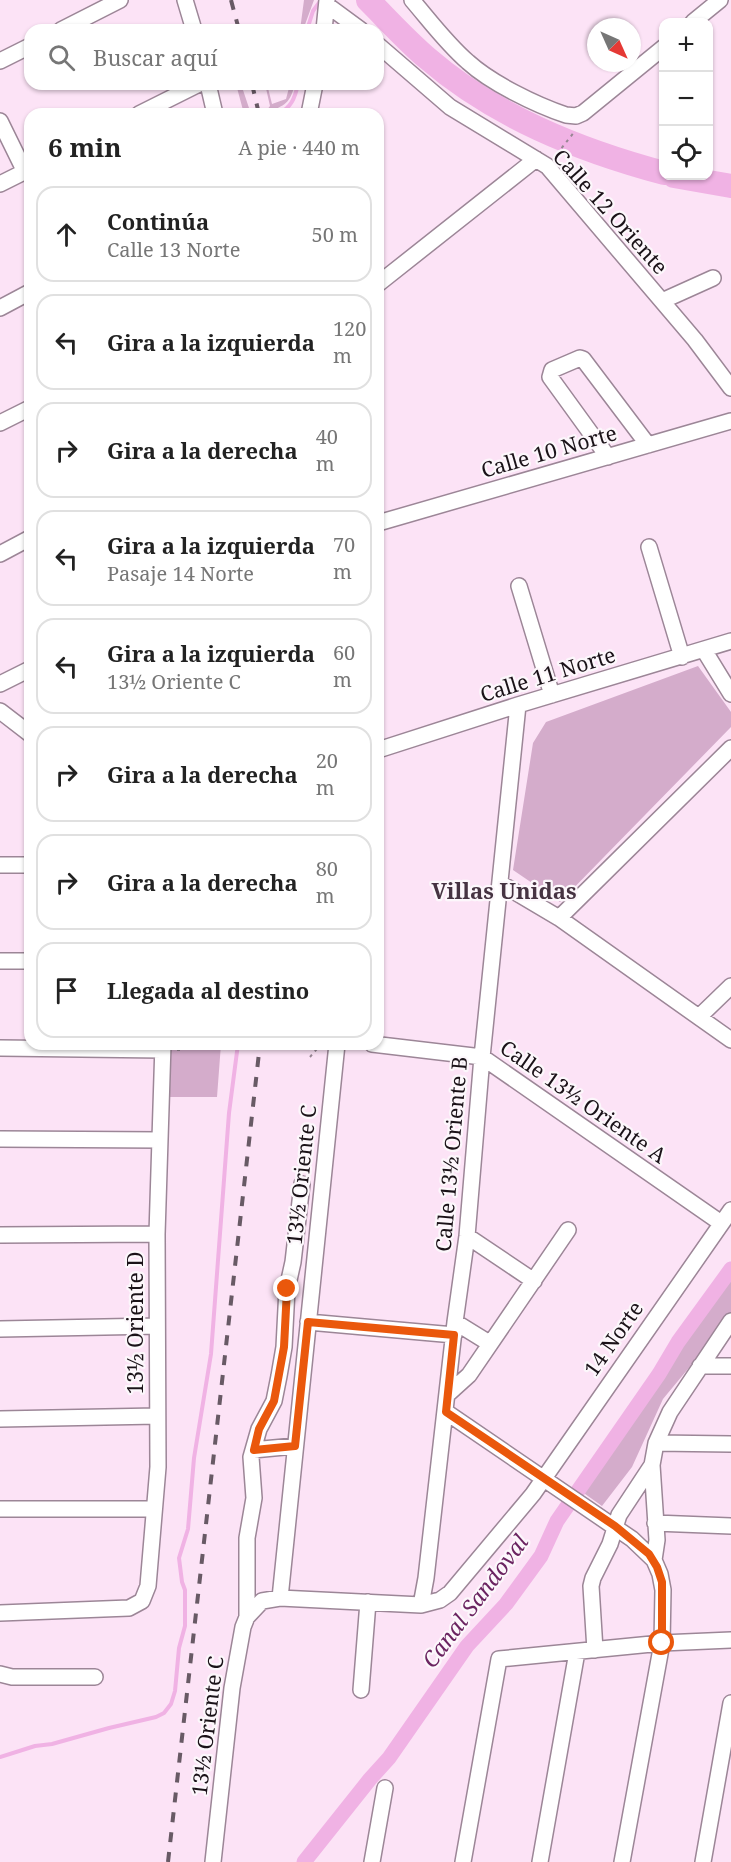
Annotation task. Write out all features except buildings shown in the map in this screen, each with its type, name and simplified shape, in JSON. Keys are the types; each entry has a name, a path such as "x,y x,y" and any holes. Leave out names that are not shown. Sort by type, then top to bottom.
{"street":[{"path":"74,24 120,0"},
{"path":"185,0 192,24"},
{"path":"412,0 448,43 480,72 496,83 556,112 576,116 583,113 659,50"},
{"path":"698,18 720,0"},
{"path":"325,24 327,3"},
{"path":"327,3 353,24"},
{"path":"0,61 24,49"},
{"name":"Calle 12 Oriente","path":"384,50 450,107 547,166 662,301 731,388"},
{"path":"152,108 187,90"},
{"path":"209,90 214,108"},
{"path":"310,108 314,90"},
{"path":"0,121 24,165"},
{"path":"384,279 536,159"},
{"path":"0,184 24,172"},
{"path":"662,301 713,278"},
{"path":"0,308 24,295"},
{"path":"608,457 550,376 552,370 580,358 583,359 648,445"},
{"path":"0,423 24,411"},
{"name":"Calle 10 Norte","path":"384,522 731,422"},
{"path":"0,554 24,541"},
{"path":"649,546 682,657"},
{"path":"519,586 552,695"},
{"name":"Calle 11 Norte","path":"384,748 731,641"},
{"path":"704,651 731,693"},
{"path":"0,684 24,672"},
{"name":"Calle 13½ Oriente B","path":"421,1605 467,1236 482,1057 518,705"},
{"path":"0,711 24,729"},
{"path":"559,918 731,748"},
{"path":"0,865 24,865"},
{"path":"500,883 559,918 731,1040"},
{"path":"0,961 24,961"},
{"path":"700,1016 731,986"},
{"name":"Calle 13½ Oriente A","path":"384,1045 482,1057 722,1223"},
{"path":"0,1048 24,1048"},
{"name":"13½ Oriente D","path":"0,1613 129,1608 142,1601 148,1586 158,1467 156,1326 162,1050"},
{"name":"13½ Oriente C","path":"213,1862 232,1688 243,1628 248,1617 262,1601 280,1598 336,1050"},
{"path":"0,1139 160,1140"},
{"path":"248,1617 247,1539 254,1498 250,1466 259,1429 274,1401 284,1347 287,1289 293,1262 302,1184"},
{"name":"14 Norte","path":"421,1605 440,1600 450,1593 533,1494 731,1210"},
{"path":"448,1394 469,1375 568,1230"},
{"path":"0,1235 157,1234"},
{"path":"467,1236 534,1281"},
{"path":"654,1560 657,1549 652,1465 656,1443 664,1422 731,1321"},
{"path":"308,1322 454,1329 489,1343"},
{"path":"0,1329 156,1326"},
{"path":"700,1366 731,1366"},
{"path":"446,1412 615,1526 643,1548 654,1560 662,1582 662,1643 622,1862"},
{"path":"0,1419 158,1416"},
{"path":"656,1443 731,1444"},
{"path":"254,1450 295,1446"},
{"path":"595,1650 591,1586 610,1544 619,1515 652,1465"},
{"path":"0,1509 154,1509"},
{"path":"656,1523 731,1526"},
{"path":"280,1598 421,1605"},
{"path":"361,1690 368,1602"},
{"path":"463,1862 498,1659 662,1643 731,1640"},
{"path":"540,1862 577,1652"},
{"path":"0,1674 12,1677 95,1677"},
{"path":"703,1862 731,1703"},
{"path":"372,1862 385,1788"}],"path":[{"path":"558,154 574,135"},
{"path":"310,1056 316,1050"}],"shaded area":[{"path":"304,0 314,0 305,24 301,24"},
{"path":"238,90 243,90 249,108 242,108"},
{"path":"266,90 268,90 272,104 286,99 288,90 294,90 288,101 281,107 268,108"},
{"path":"698,666 731,712 731,727 560,902 513,870 533,743 546,722"},
{"path":"170,1050 221,1050 217,1097 168,1097"},
{"path":"731,1271 731,1317 663,1399 632,1467 602,1506 578,1489"}],"waterway":[{"path":"309,24 313,11 321,0"},
{"path":"368,0 427,58 480,97 538,129 569,142 659,172"},
{"path":"287,108 292,102 296,90"},
{"path":"697,180 731,186"},
{"path":"0,1757 35,1746 52,1744 156,1717 164,1713 171,1704 175,1691 179,1648 185,1626 185,1590 179,1558 188,1529 194,1458 211,1354 229,1113 237,1050"},
{"name":"Canal Sandoval","path":"304,1862 389,1758 467,1646 506,1604 541,1556 557,1521 659,1374 678,1342 731,1269"}],"railway":[{"path":"231,0 237,24"},
{"path":"253,90 258,108"},
{"path":"168,1862 259,1050"}],"district":[{"name":"Villas Unidas","path":"504,891"}],"route":[{"path":"287,1289 284,1347 274,1401 259,1429 254,1450 295,1446 308,1322 454,1335 446,1412 615,1526 649,1554 654,1560 662,1582 662,1643"}]}
